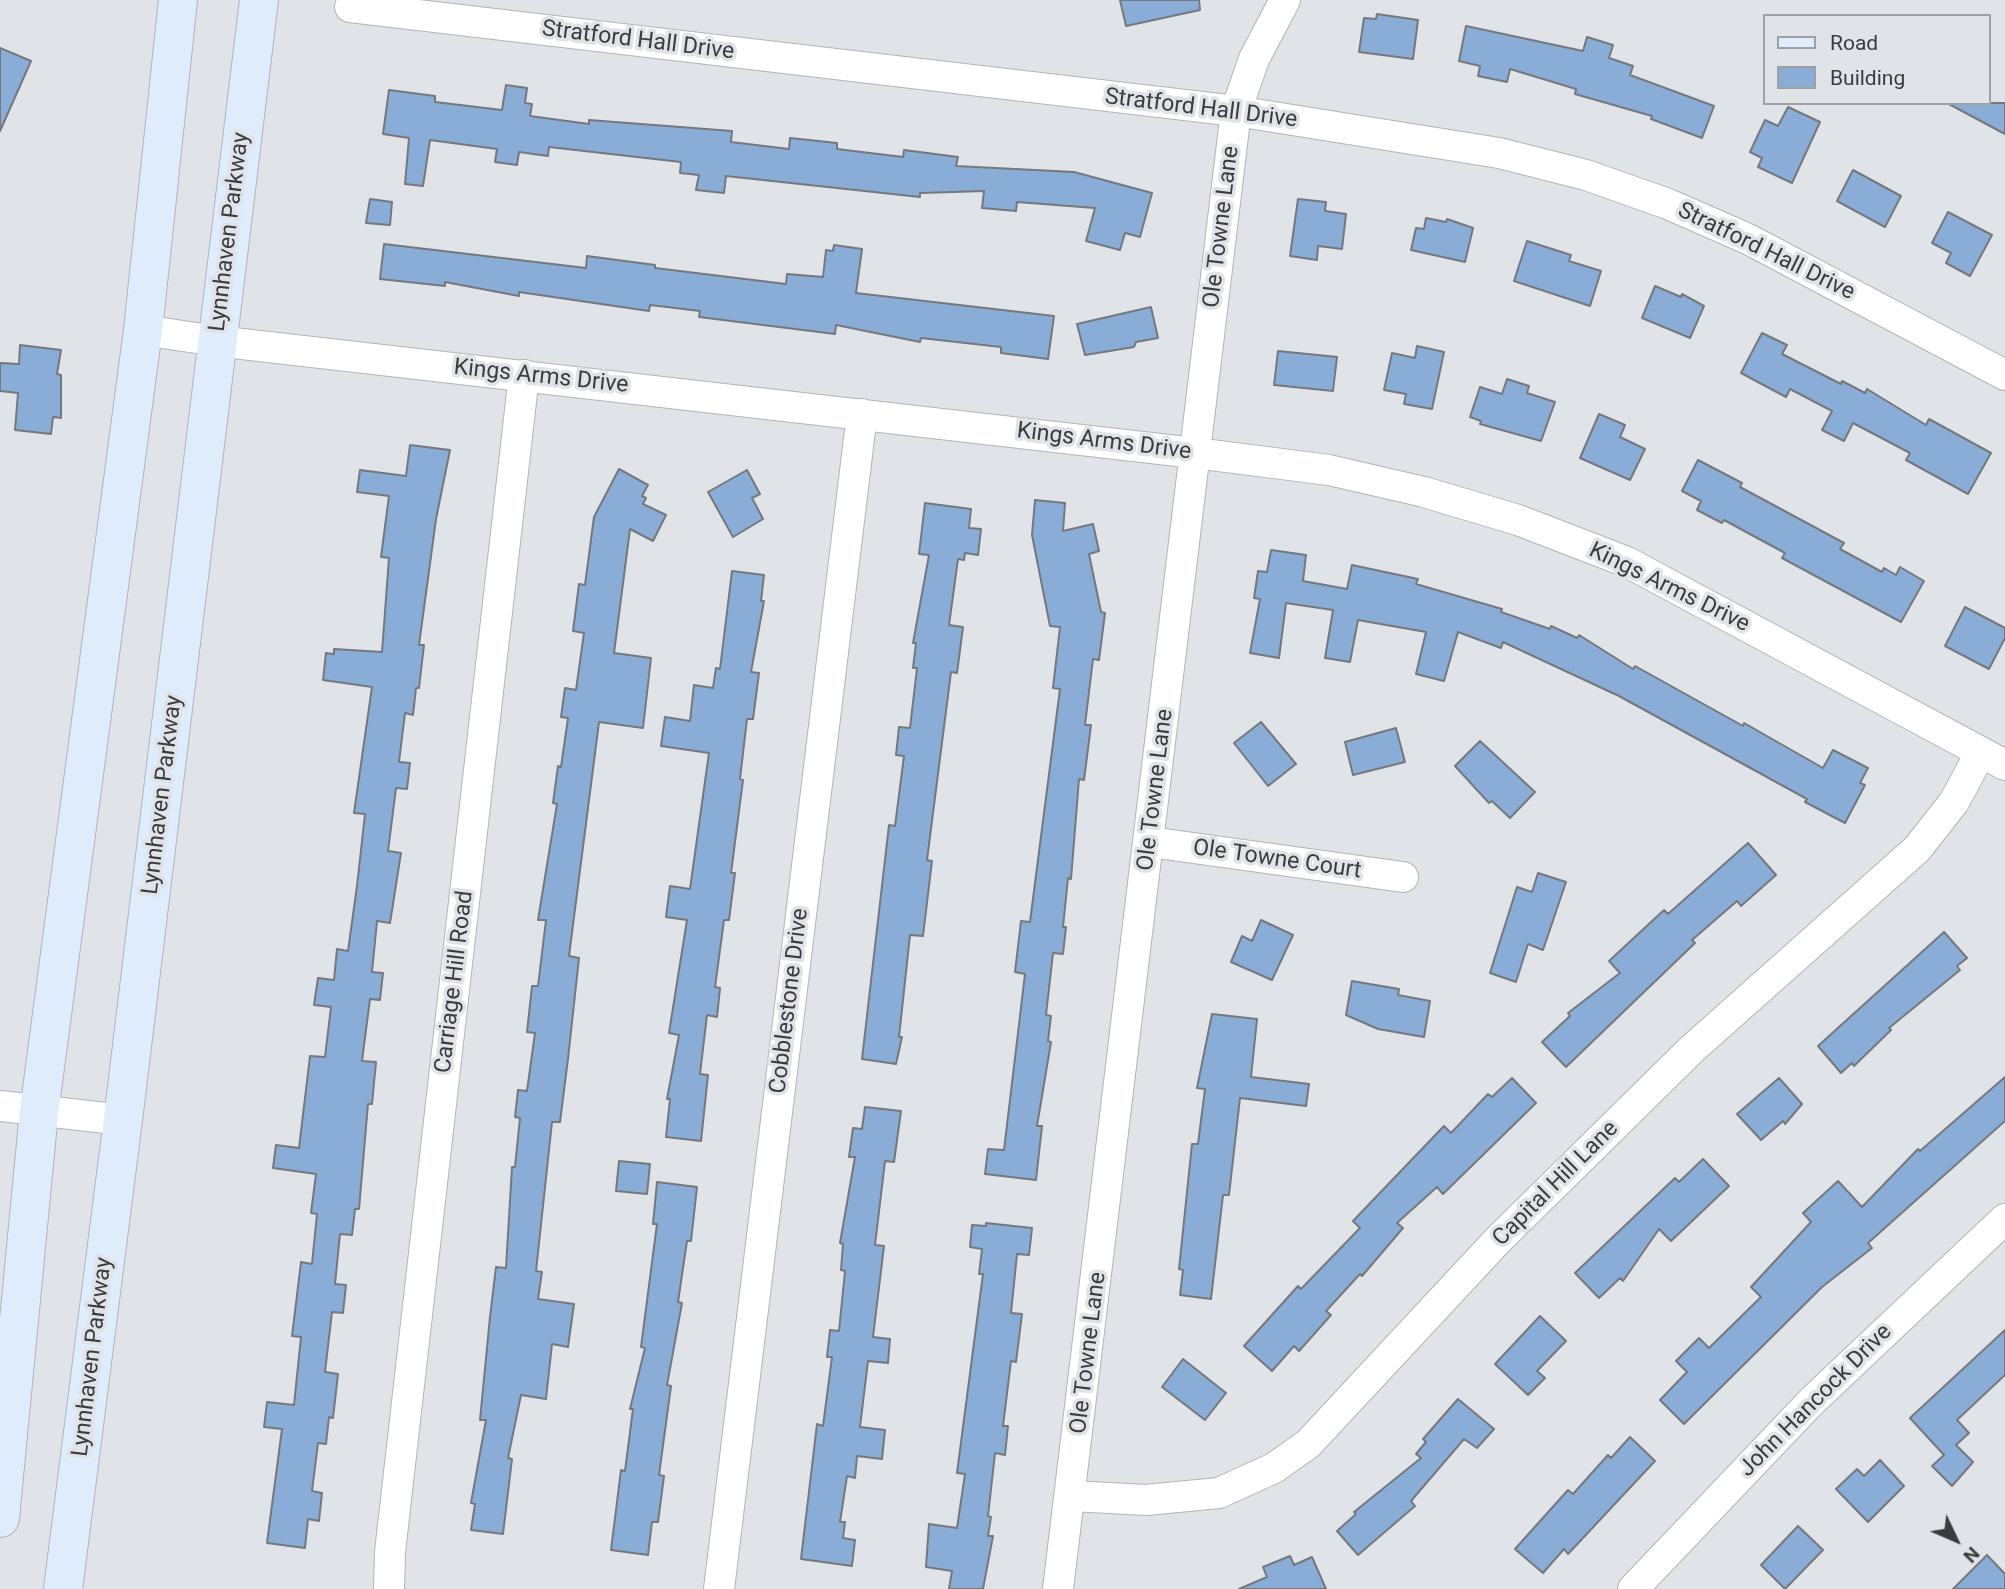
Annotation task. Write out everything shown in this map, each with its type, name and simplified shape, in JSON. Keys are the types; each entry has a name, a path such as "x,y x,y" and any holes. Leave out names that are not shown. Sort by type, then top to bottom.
{"main road":[{"path":"0,1518 39,1112 143,330 178,0"},
{"name":"Lynnhaven Parkway","path":"63,1589 123,1120 259,0"}],"street":[{"name":"Ole Towne Lane","path":"1058,1589 1072,1496 1236,111 1254,59 1285,0"},
{"name":"Stratford Hall Drive","path":"350,7 1236,111 1499,153 1586,175 1668,204 1748,239 2005,375"},
{"name":"Kings Arms Drive","path":"143,330 216,341 1329,470 1424,492 1518,520 1627,562 1993,758"},
{"name":"Carriage Hill Road","path":"389,1589 390,1552 524,375"},
{"name":"Cobblestone Drive","path":"719,1589 862,414"},
{"name":"Capital Hill Lane","path":"1072,1496 1146,1500 1219,1493 1274,1468 1308,1444 1497,1241 1692,1049 1917,849 1993,758"},
{"name":"Ole Towne Court","path":"1150,842 1404,877"},
{"path":"0,1105 39,1112 123,1120"},
{"name":"John Hancock Drive","path":"1633,1589 1811,1402 2005,1219"}],"building":[{"path":"1120,0 1199,0 1200,10 1126,26"},
{"path":"1377,14 1418,20 1413,59 1359,52 1364,18 1376,19"},
{"path":"1466,26 1583,51 1587,37 1613,45 1609,58 1633,66 1630,75 1714,106 1702,138 1651,119 1652,116 1575,94 1576,89 1510,69 1507,82 1478,76 1480,66 1459,61"},
{"path":"0,48 31,61 0,131"},
{"path":"506,85 527,88 525,103 532,104 530,116 589,124 589,120 732,131 731,142 789,149 790,138 837,143 837,149 903,157 904,150 958,157 956,166 1074,172 1152,193 1140,237 1125,233 1120,250 1086,241 1095,208 1017,202 1016,211 982,208 984,191 920,193 920,197 726,176 724,193 696,190 699,175 680,173 681,162 549,147 548,156 519,152 517,165 495,162 497,149 430,140 423,186 405,184 409,138 383,134 389,90 435,96 435,102 502,110"},
{"path":"2005,103 2005,134 1951,105"},
{"path":"1788,107 1820,122 1792,183 1758,167 1762,158 1750,152 1765,120 1778,126"},
{"path":"1853,170 1901,196 1885,227 1837,201"},
{"path":"370,199 392,202 390,225 366,223"},
{"path":"1298,199 1326,202 1325,211 1346,214 1342,249 1318,246 1317,260 1290,256"},
{"path":"1948,212 1992,235 1970,276 1946,263 1951,253 1932,243"},
{"path":"1426,218 1446,222 1447,219 1473,228 1465,262 1411,250 1416,228 1424,229"},
{"path":"1527,241 1571,255 1569,261 1601,271 1590,306 1514,281"},
{"path":"384,244 586,268 587,256 655,265 655,268 786,284 787,274 823,277 826,250 833,251 834,245 862,249 856,293 1054,316 1048,359 1001,353 1001,347 921,338 920,342 836,325 835,334 699,317 700,311 650,305 649,311 519,292 519,296 445,282 445,286 380,279"},
{"path":"1655,286 1681,297 1682,294 1704,306 1690,338 1642,318"},
{"path":"1151,307 1158,338 1136,342 1134,347 1085,355 1077,324"},
{"path":"1762,333 1787,345 1782,354 1841,384 1842,381 1865,393 1867,389 1926,425 1929,419 1991,453 1968,494 1906,460 1910,453 1853,423 1844,441 1822,430 1832,411 1790,389 1786,397 1741,373"},
{"path":"20,345 61,350 57,374 61,375 61,418 53,417 51,434 15,430 18,393 0,391 0,363 19,364"},
{"path":"1417,346 1444,352 1432,409 1404,404 1406,394 1384,390 1392,353 1415,358"},
{"path":"1278,351 1337,357 1333,391 1274,385"},
{"path":"1507,379 1529,386 1527,393 1555,402 1541,441 1480,424 1481,421 1470,417 1480,387 1502,394"},
{"path":"1599,414 1625,425 1620,437 1645,449 1630,480 1580,458"},
{"path":"410,445 450,450 436,519 419,645 424,645 419,688 416,688 413,715 405,713 399,762 410,763 407,789 396,788 388,851 401,853 390,923 377,921 372,972 383,973 380,1000 370,999 362,1061 376,1062 372,1104 368,1104 359,1209 355,1209 352,1235 340,1234 335,1284 346,1285 343,1313 332,1312 325,1372 338,1374 333,1418 329,1417 326,1444 318,1443 312,1491 322,1493 319,1521 308,1519 305,1548 267,1543 282,1429 264,1427 267,1402 294,1405 301,1337 292,1336 301,1262 312,1264 317,1214 311,1213 316,1174 273,1168 276,1145 299,1148 310,1056 325,1057 331,1007 314,1005 318,978 334,980 337,949 348,951 357,886 365,814 354,813 372,687 323,680 326,653 334,654 334,649 382,652 389,558 381,557 389,496 357,492 360,470 406,476"},
{"path":"1698,460 1742,483 1740,487 1844,543 1840,549 1882,572 1884,568 1896,575 1900,567 1924,581 1901,622 1782,558 1785,553 1724,520 1722,523 1697,510 1701,501 1682,491"},
{"path":"619,469 648,485 642,496 646,498 643,504 666,515 653,541 630,529 614,653 651,658 643,728 599,722 569,956 579,958 568,1059 560,1122 552,1122 536,1271 542,1272 538,1299 574,1304 568,1347 552,1344 546,1399 521,1395 508,1458 512,1459 503,1534 471,1530 475,1504 471,1503 486,1420 480,1420 490,1317 496,1267 506,1268 512,1167 515,1167 520,1118 515,1117 518,1090 527,1091 535,1033 527,1032 532,986 538,986 546,920 538,920 557,804 553,803 558,766 561,767 568,718 561,717 565,688 576,690 584,633 573,631 579,584 585,585 594,517"},
{"path":"747,470 760,494 752,498 763,519 733,537 708,492"},
{"path":"1035,500 1065,503 1063,531 1093,524 1099,551 1089,554 1101,612 1105,613 1099,660 1093,659 1085,725 1091,725 1084,780 1079,779 1071,879 1068,878 1063,927 1066,927 1063,954 1053,953 1046,1015 1051,1016 1048,1041 1051,1042 1037,1126 1042,1126 1036,1180 985,1174 988,1149 1004,1150 1025,974 1015,972 1021,921 1030,922 1060,689 1053,688 1060,627 1050,626 1032,535"},
{"path":"925,503 971,509 969,528 981,529 978,555 965,553 964,560 958,559 949,625 963,627 957,673 951,672 927,860 932,861 923,936 910,935 899,1037 902,1037 896,1064 862,1059 889,825 895,826 904,756 896,755 899,727 910,728 917,668 913,668 916,643 913,643 929,555 919,554"},
{"path":"1271,550 1306,555 1303,581 1347,589 1352,565 1418,579 1416,584 1502,609 1501,612 1550,629 1551,626 1577,638 1579,635 1633,669 1635,666 1823,768 1833,750 1868,768 1860,783 1865,785 1845,823 1805,802 1807,799 1619,696 1503,642 1501,648 1458,632 1444,681 1416,674 1426,632 1358,620 1350,662 1325,658 1333,610 1286,603 1279,658 1250,653 1260,599 1254,598 1258,571 1267,572"},
{"path":"732,571 764,575 761,601 764,601 751,672 759,673 753,719 747,719 740,779 743,780 731,873 735,873 729,920 724,920 715,987 720,988 717,1017 707,1015 700,1074 708,1075 701,1141 666,1137 670,1099 667,1099 679,1035 669,1033 687,920 666,917 670,886 690,889 709,753 661,746 665,717 690,721 694,685 713,688 716,668 720,669"},
{"path":"1965,607 2005,628 2005,638 1989,669 1945,646"},
{"path":"1261,722 1296,764 1268,786 1234,743"},
{"path":"1396,728 1405,762 1353,775 1345,742"},
{"path":"1480,741 1535,792 1510,818 1492,801 1489,803 1455,766"},
{"path":"1748,843 1776,875 1741,906 1737,901 1692,940 1695,943 1566,1067 1542,1042 1570,1016 1568,1013 1620,973 1609,961 1664,910 1668,914"},
{"path":"1538,873 1566,882 1543,950 1528,944 1516,982 1490,973 1517,887 1532,892"},
{"path":"1261,920 1293,935 1272,980 1231,962 1242,936 1252,941"},
{"path":"1944,932 1967,958 1957,966 1960,970 1889,1028 1891,1030 1854,1066 1852,1063 1841,1073 1818,1046"},
{"path":"1352,981 1399,989 1398,995 1430,1001 1424,1037 1378,1029 1346,1015"},
{"path":"1212,1014 1257,1019 1251,1077 1309,1084 1306,1106 1240,1098 1229,1195 1223,1195 1211,1299 1180,1295 1183,1270 1179,1269 1192,1144 1198,1144 1205,1089 1197,1088"},
{"path":"2005,1077 2005,1121 1868,1243 1872,1248 1822,1287 1684,1424 1660,1400 1687,1372 1676,1361 1699,1338 1709,1348 1761,1297 1751,1287 1811,1222 1803,1213 1838,1181 1862,1207 1918,1149 1920,1151"},
{"path":"1512,1078 1536,1103 1443,1194 1437,1187 1397,1223 1403,1228 1362,1276 1360,1274 1326,1311 1331,1315 1299,1351 1294,1346 1272,1371 1244,1346 1298,1286 1301,1289 1360,1228 1353,1221 1444,1126 1451,1133 1488,1094 1492,1097"},
{"path":"1779,1078 1802,1104 1785,1124 1783,1121 1761,1140 1737,1114"},
{"path":"865,1107 901,1111 894,1162 885,1161 875,1245 884,1246 873,1337 890,1339 888,1363 868,1361 860,1427 885,1430 882,1459 857,1456 855,1478 847,1476 840,1522 845,1522 843,1538 855,1540 852,1566 801,1559 817,1424 823,1426 832,1357 827,1357 830,1330 839,1331 845,1271 841,1270 843,1244 840,1243 855,1157 849,1157 853,1128 862,1129"},
{"path":"1703,1159 1729,1186 1671,1241 1659,1229 1623,1281 1620,1278 1599,1298 1575,1273 1675,1178 1679,1182"},
{"path":"619,1161 650,1164 647,1194 616,1191"},
{"path":"657,1182 697,1187 691,1241 687,1241 678,1302 682,1303 667,1385 671,1386 659,1475 664,1476 658,1522 652,1522 648,1555 611,1550 621,1470 625,1471 633,1409 630,1409 645,1348 641,1347 657,1224 653,1224"},
{"path":"986,1223 1032,1228 1029,1255 1017,1254 1011,1313 1022,1314 1016,1362 1011,1361 1003,1426 1008,1426 1005,1455 995,1453 988,1516 991,1517 988,1536 993,1536 983,1589 949,1589 952,1571 926,1567 929,1524 957,1528 965,1474 957,1473 983,1274 979,1274 982,1249 970,1247 972,1225 986,1226"},
{"path":"1540,1316 1566,1341 1537,1371 1545,1378 1528,1395 1495,1364"},
{"path":"2005,1330 2005,1375 1957,1420 1969,1433 1956,1445 1973,1462 1952,1486 1932,1466 1944,1455 1910,1418"},
{"path":"1183,1359 1226,1393 1205,1420 1162,1387"},
{"path":"1458,1399 1494,1429 1477,1448 1464,1439 1411,1501 1415,1506 1358,1555 1337,1531 1356,1514 1354,1512 1421,1458 1416,1454 1426,1442 1423,1439"},
{"path":"1630,1437 1655,1461 1568,1554 1564,1549 1543,1573 1515,1549 1568,1490 1573,1494 1608,1455 1611,1458"},
{"path":"1880,1460 1904,1486 1868,1522 1836,1489 1857,1469 1864,1476"},
{"path":"1798,1526 1823,1550 1785,1589 1761,1565"},
{"path":"1987,1555 2005,1574 2005,1589 1953,1589"},
{"path":"1290,1556 1294,1565 1312,1557 1326,1589 1239,1589 1267,1577 1263,1567"}]}
